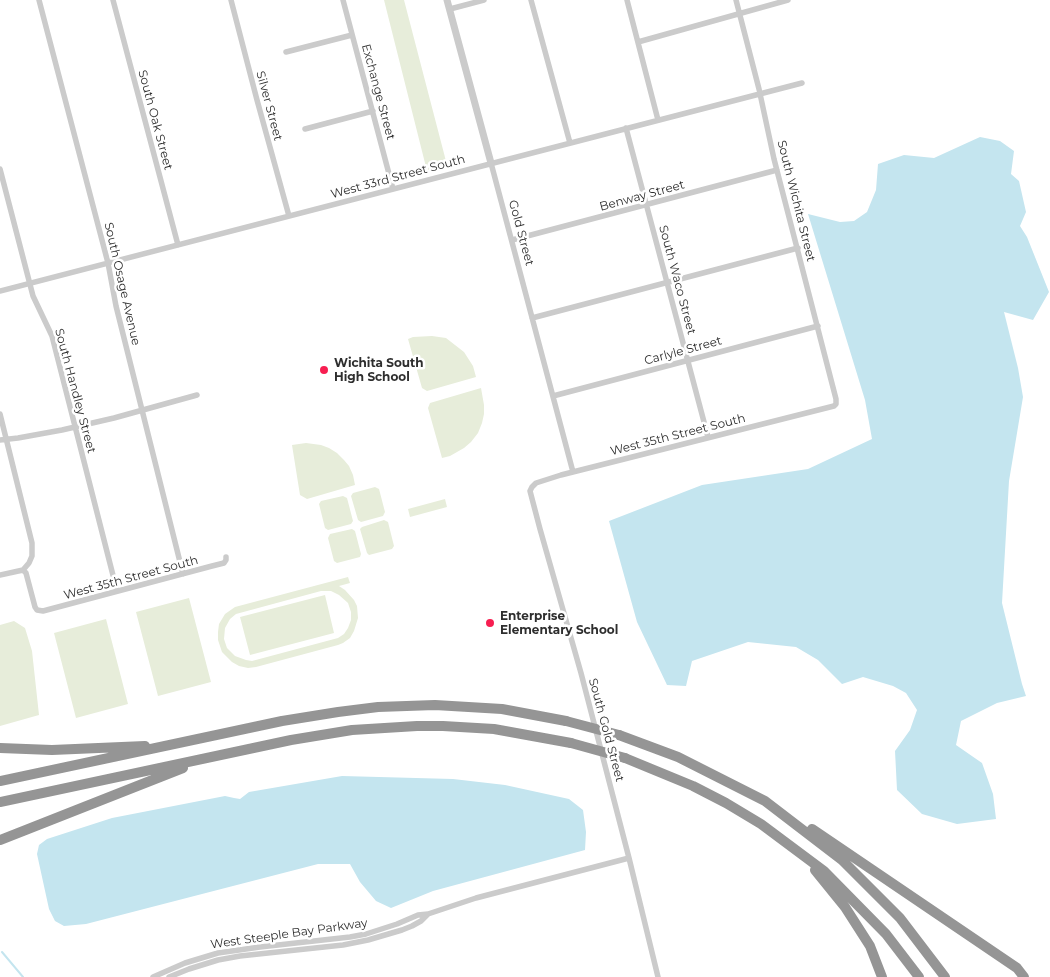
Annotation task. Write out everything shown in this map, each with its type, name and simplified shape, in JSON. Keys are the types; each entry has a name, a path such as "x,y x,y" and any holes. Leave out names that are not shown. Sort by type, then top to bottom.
{"highway":[{"path":"0,781 282,721 378,707 435,705 502,709 566,721 620,735 678,757 765,801 842,860 900,918 945,977"},
{"path":"0,802 291,740 352,730 418,726 494,728 571,743 625,758 693,786 726,803 761,824 824,871 886,934 919,977"},
{"path":"0,748 52,750 181,743"},
{"path":"0,840 210,758"},
{"path":"778,811 812,829 1017,968 1024,977"},
{"path":"793,848 845,906 870,946 882,977"}],"street":[{"name":"South Osage Avenue","path":"39,0 108,263 119,317 183,574"},
{"name":"South Oak Street","path":"113,0 178,245"},
{"name":"Silver Street","path":"230,0 289,216"},
{"name":"Exchange Street","path":"343,0 393,189"},
{"name":"Gold Street","path":"447,0 572,472"},
{"path":"450,9 484,0"},
{"path":"531,0 570,143"},
{"path":"627,0 658,120"},
{"name":"South Wichita Street","path":"736,0 777,170 837,400 834,406"},
{"path":"638,42 788,0"},
{"path":"286,52 352,35"},
{"name":"West 33rd Street South","path":"0,292 802,83"},
{"path":"305,129 373,111"},
{"name":"South Waco Street","path":"626,128 708,437"},
{"name":"South Handley Street","path":"0,169 30,284 36,303 52,336 117,591"},
{"name":"Benway Street","path":"512,240 777,170"},
{"path":"532,318 798,248"},
{"name":"Carlyle Street","path":"553,396 818,326"},
{"path":"3,439 75,427 197,395"},
{"name":"West 35th Street South","path":"531,489 533,484 572,472 834,406"},
{"path":"0,414 3,439 32,543 32,556 23,570 0,575"},
{"name":"South Gold Street","path":"531,489 540,529 581,673 658,977"},
{"name":"West 35th Street South","path":"23,570 26,573 35,607 37,610 43,611 224,563 226,556"},
{"name":"West Steeple Bay Parkway","path":"153,977 185,963 218,953 366,934 418,915 428,914 476,898 629,858"},
{"name":"West Steeple Bay Parkway","path":"169,977 189,969 240,956 343,945 368,940 412,926 428,914"}],"green space":[{"path":"384,0 404,0 447,165 427,171"},
{"path":"432,336 446,338 464,352 473,366 476,377 427,391 422,388 408,339"},
{"path":"481,388 484,414 478,433 464,448 442,458 428,408 430,403"},
{"path":"306,443 321,445 337,453 349,466 355,485 307,499 300,495 292,445"},
{"path":"375,487 379,489 385,512 383,516 361,522 358,520 351,496 353,493"},
{"path":"343,496 347,498 353,521 351,524 328,530 325,528 319,504 321,501"},
{"path":"445,499 447,507 410,517 408,509"},
{"path":"384,520 388,522 394,546 392,549 369,555 360,529"},
{"path":"352,529 355,531 361,554 360,557 337,563 334,561 328,538 330,534"},
{"path":"348,577 350,583 339,586 354,600 357,606 358,618 350,638 343,643 248,668 232,662 222,652 218,640 219,624 225,614 235,607","holes":["321,591 331,591 348,603 351,612 348,628 338,638 252,661 235,656 227,648 224,639 225,628 230,619 236,614"]},
{"path":"325,595 334,633 250,655 240,617"},
{"path":"189,598 211,682 158,696 136,612"},
{"path":"106,619 128,704 76,718 54,633"},
{"path":"14,621 25,628 32,651 39,715 0,726 0,625"}],"water":[{"path":"980,137 1000,141 1014,151 1011,174 1019,181 1026,212 1020,226 1027,237 1049,292 1033,320 1004,312 1023,397 1009,481 1002,603 1026,696 997,703 961,721 956,745 982,763 993,794 996,819 957,824 922,814 897,790 895,751 910,730 917,710 906,693 893,686 863,677 842,684 818,660 796,647 748,642 692,661 686,686 667,685 637,622 609,521 702,485 808,469 872,439 865,400 808,214 840,222 854,221 867,212 876,190 878,164 904,155 934,158"},
{"path":"342,776 453,779 505,785 569,799 583,810 586,832 585,850 433,891 391,908 376,901 360,882 350,864 318,864 86,924 64,926 55,921 49,909 37,854 39,845 47,839 112,818 225,796 240,799 249,792"}],"waterway":[{"path":"2,952 23,977"}],"place":[{"name":"Wichita South High School","path":"324,370"},
{"name":"Enterprise Elementary School","path":"490,623"}]}
